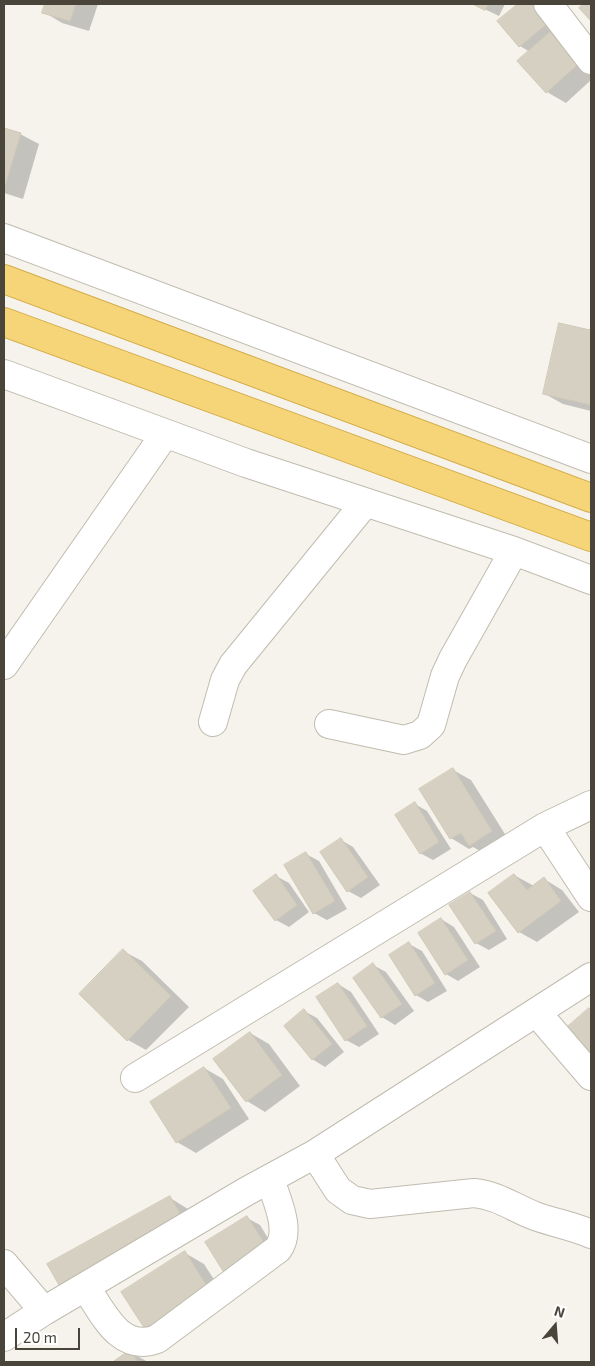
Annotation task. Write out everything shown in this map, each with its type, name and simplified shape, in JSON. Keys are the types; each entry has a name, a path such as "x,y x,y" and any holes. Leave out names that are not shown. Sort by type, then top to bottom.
{"highway":[{"path":"4,279 591,498"},
{"path":"4,322 591,537"}],"street":[{"path":"548,4 591,60"},
{"path":"4,238 591,459"},
{"path":"4,374 165,434 514,551 591,580"},
{"path":"11,655 165,434"},
{"path":"213,722 225,680 233,665 365,502"},
{"path":"329,724 404,740 420,735 430,725 445,676 453,659 514,551"},
{"path":"135,1078 545,827 591,805"},
{"path":"545,827 591,897"},
{"path":"4,1337 44,1311 315,1154 591,978"},
{"path":"537,1012 591,1076"},
{"path":"315,1154 338,1190 352,1200 370,1204 486,1194 532,1215 591,1234"},
{"path":"86,1288 119,1334 143,1344 157,1339 278,1249 284,1242 284,1230 270,1179"},
{"path":"4,1264 44,1311"}],"building":[{"path":"45,4 76,4 70,21 42,13"},
{"path":"473,4 489,4 485,10"},
{"path":"518,4 533,4 549,22 519,47 497,21"},
{"path":"584,4 591,4 591,21 579,8"},
{"path":"557,26 586,57 546,93 517,61"},
{"path":"4,128 21,133 4,189"},
{"path":"559,323 590,330 591,325 591,405 543,394"},
{"path":"453,768 492,831 469,846 461,833 450,839 419,789"},
{"path":"415,802 439,842 420,854 395,815"},
{"path":"341,838 368,877 347,892 320,852"},
{"path":"306,852 335,901 313,914 284,865"},
{"path":"276,874 297,905 275,921 253,891"},
{"path":"514,874 527,890 544,877 561,901 518,933 488,893"},
{"path":"470,892 496,931 475,944 449,905"},
{"path":"441,918 468,960 445,975 418,933"},
{"path":"409,942 435,983 415,996 389,955"},
{"path":"123,949 171,996 127,1041 79,994"},
{"path":"373,963 402,1004 381,1018 353,978"},
{"path":"338,983 367,1026 345,1041 316,997"},
{"path":"589,1008 591,1010 591,1058 565,1029"},
{"path":"304,1009 332,1044 312,1060 284,1026"},
{"path":"250,1032 282,1075 246,1102 213,1059"},
{"path":"204,1067 231,1108 176,1143 150,1102"},
{"path":"170,1196 182,1217 59,1285 47,1264"},
{"path":"247,1216 266,1246 223,1271 205,1242"},
{"path":"185,1251 208,1288 145,1329 121,1292"},
{"path":"130,1350 138,1362 113,1362"}]}
